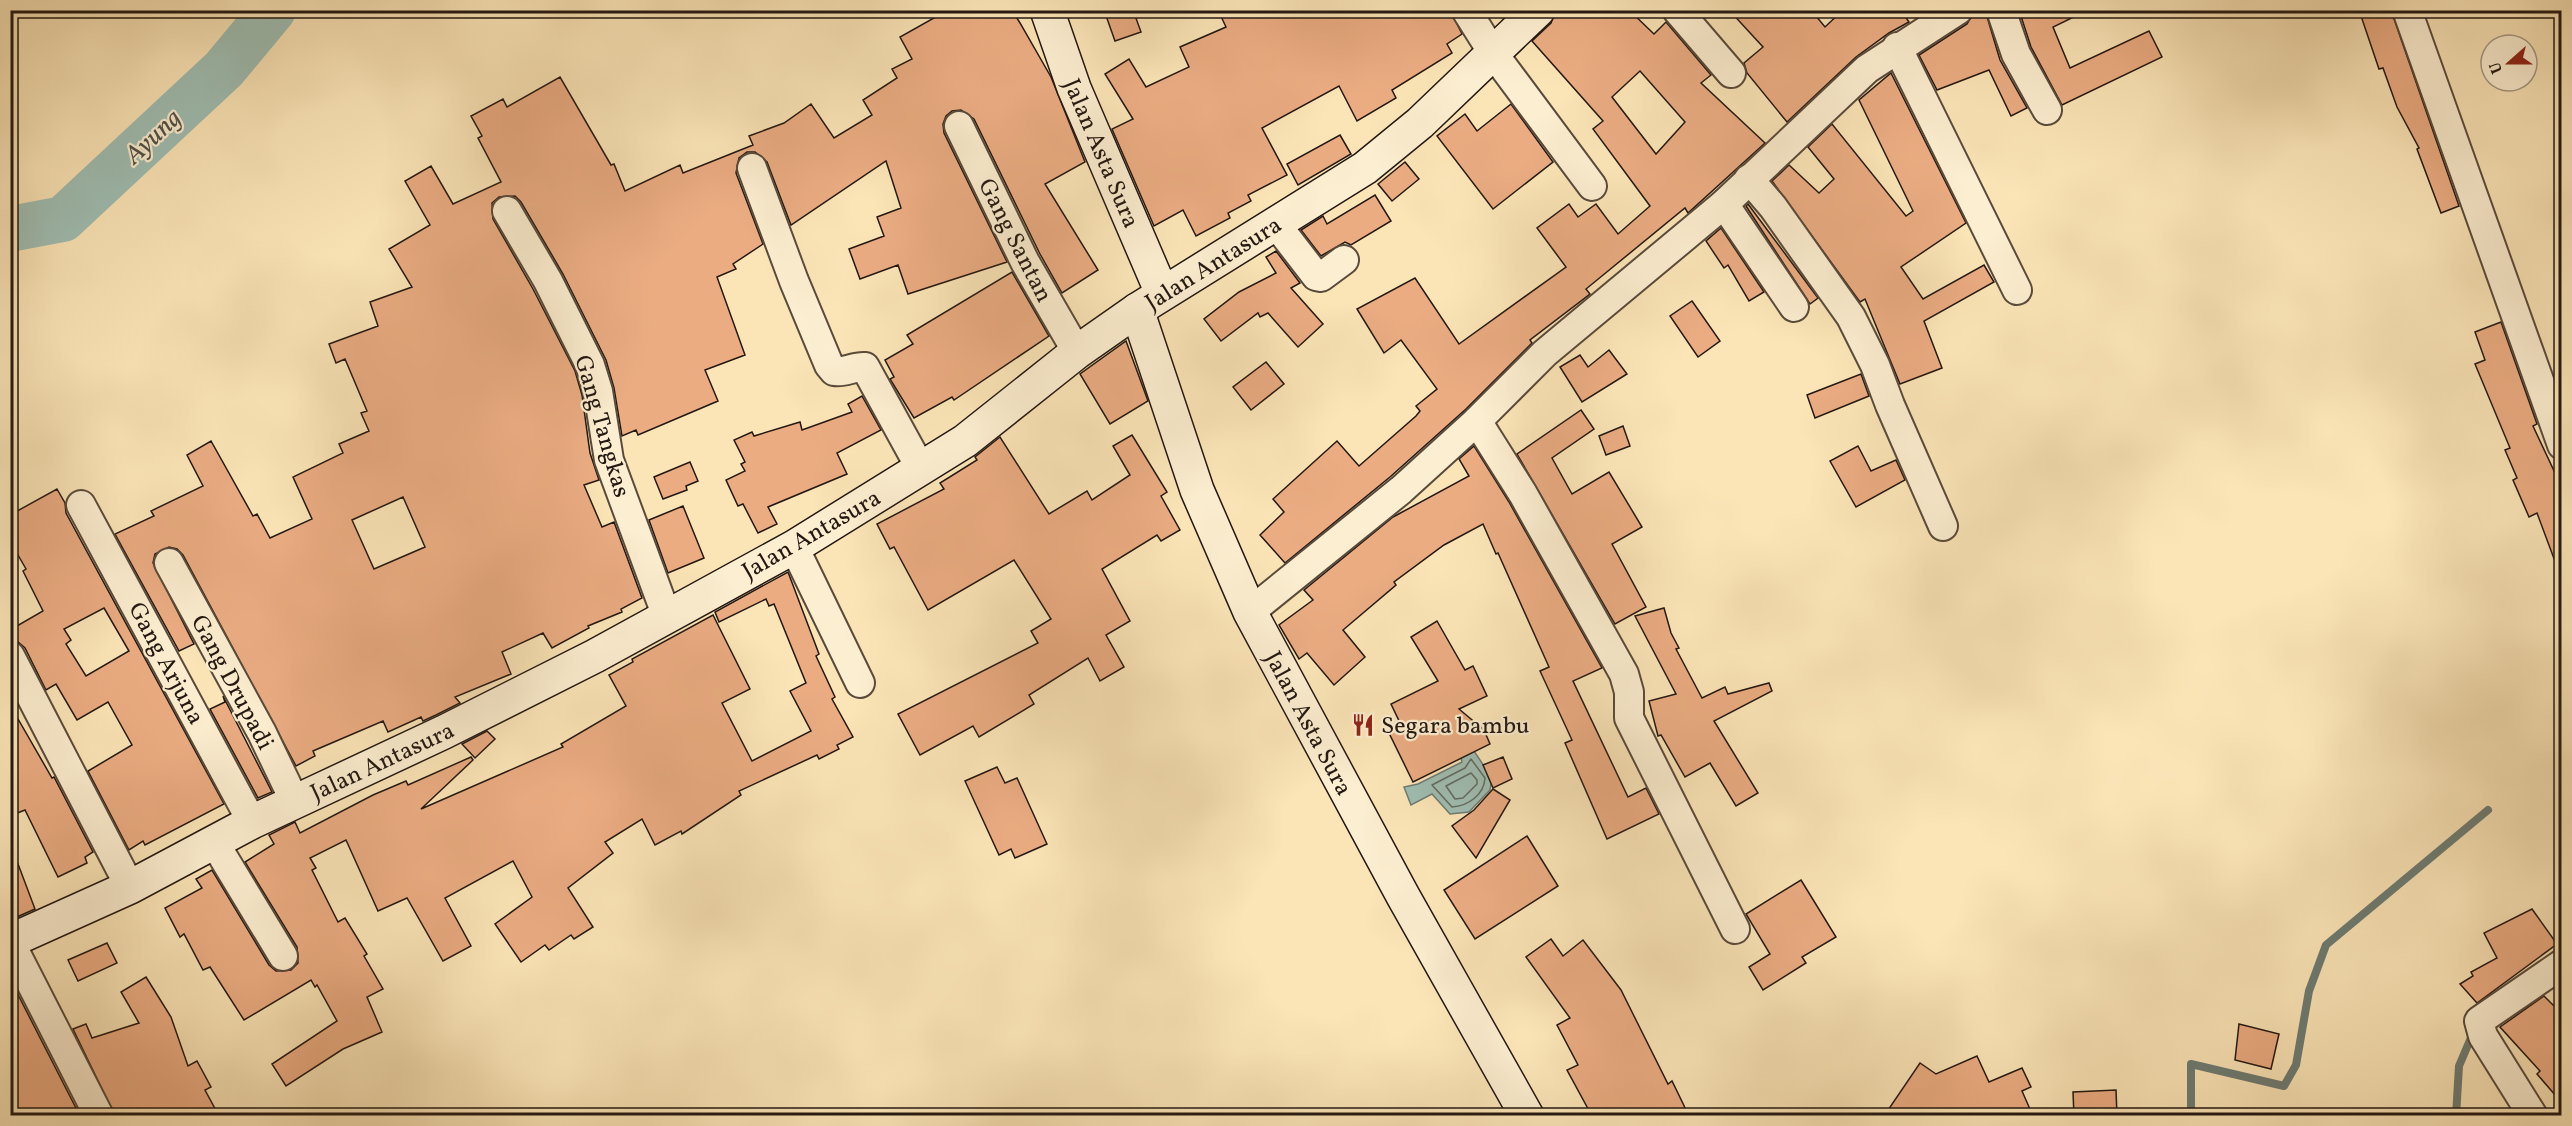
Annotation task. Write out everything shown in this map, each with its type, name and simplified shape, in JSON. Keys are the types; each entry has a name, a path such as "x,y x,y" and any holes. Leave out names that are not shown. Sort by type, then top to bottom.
{"main road":[{"name":"Jalan Asta Sura","path":"1047,10 1150,302 1197,490 1250,612 1392,876 1527,1116"},
{"name":"Jalan Antasura","path":"10,941 130,887 252,822 444,732 794,547 921,469 991,422 1077,352 1150,302 1365,168 1420,123 1538,10"}],"street":[{"path":"1466,10 1493,53 1592,186"},
{"path":"1677,10 1731,73"},
{"path":"1250,612 1401,490 1477,421 1545,353 1724,204 1867,69 1897,47 1958,10"},
{"path":"2001,10 2016,54 2047,110"},
{"path":"2407,10 2562,445"},
{"path":"1897,47 2017,290"},
{"name":"Gang Santan","path":"959,126 1025,262 1077,352"},
{"path":"752,168 794,281 829,365 834,371 839,372 858,366 865,368 921,469"},
{"path":"1749,179 1773,207 1855,325 1875,365 1943,526"},
{"path":"1724,204 1794,307"},
{"name":"Gang Tangkas","path":"507,211 548,281 590,365 611,466 667,616"},
{"path":"1276,224 1316,276 1321,277 1344,260"},
{"path":"1477,421 1524,494 1624,674 1629,692 1629,718 1735,929"},
{"name":"Gang Arjuna","path":"81,505 252,822"},
{"path":"794,547 860,683"},
{"name":"Gang Drupadi","path":"169,563 262,733 295,802"},
{"path":"10,656 130,887"},
{"path":"214,842 283,956"},
{"path":"10,941 99,1116"},
{"path":"2533,1116 2483,1036 2479,1021 2562,964"}],"water":[{"path":"1459,750 1474,751 1492,778 1490,790 1469,812 1450,814 1432,794 1411,805 1404,787 1418,784 1462,762"}],"building":[{"path":"948,10 1012,10 1051,77 1085,162 1045,184 1098,270 1062,293 1040,254 974,119 961,110 952,111 946,116 943,124 944,133 1007,262 908,294 898,265 860,279 849,249 884,236 877,217 901,208 886,161 791,225 767,162 755,152 747,152 739,158 736,173 763,244 733,264 736,269 717,277 745,355 705,370 718,401 638,435 636,430 622,436 614,388 606,360 563,274 521,202 515,196 499,197 492,203 493,219 533,289 575,371 582,395 590,453 599,480 584,485 602,527 614,522 642,598 621,609 622,612 588,626 589,628 552,648 543,633 502,652 511,674 455,697 460,703 436,715 423,721 421,717 388,732 383,721 313,751 315,756 296,766 183,555 177,549 169,547 155,554 153,563 194,644 179,651 115,534 154,516 151,511 203,486 187,455 211,441 253,516 257,514 270,538 312,519 293,477 343,453 339,444 369,431 361,413 367,411 345,359 336,363 329,344 378,326 370,302 412,287 389,249 430,225 405,181 431,166 453,204 501,182 478,138 482,136 471,116 503,99 507,107 560,77 611,165 614,164 625,191 680,165 683,173 753,145 749,136 784,123 811,104 834,138 872,115 863,100 897,78 892,69 912,59 900,37","holes":["403,497 425,547 374,569 352,520"]},
{"path":"1104,10 1133,10 1141,32 1115,41"},
{"path":"1218,10 1450,10 1462,34 1447,44 1452,53 1392,90 1396,98 1357,121 1339,86 1262,128 1287,175 1248,195 1251,201 1228,213 1230,218 1196,236 1183,210 1154,226 1112,129 1133,119 1105,74 1129,59 1146,87 1189,67 1180,47 1226,27"},
{"path":"1556,10 1629,10 1654,34 1666,22 1711,75 1701,83 1765,143 1688,213 1685,208 1586,289 1590,294 1530,340 1532,343 1466,409 1390,477 1285,563 1260,535 1284,512 1273,499 1337,441 1359,466 1416,416 1420,411 1416,406 1437,389 1401,340 1384,353 1357,309 1415,278 1459,344 1566,267 1537,228 1569,204 1578,217 1596,204 1618,234 1650,206 1593,129 1603,121 1532,41 1551,23","holes":["1640,71 1685,122 1656,154 1612,97"]},
{"path":"1729,10 1811,10 1825,27 1843,10 1901,10 1909,22 1889,33 1856,57 1787,122 1747,73 1744,63 1763,47"},
{"path":"1985,10 2000,60 2027,108 2011,116 1989,70 1937,90 1919,55 1967,24 1974,12"},
{"path":"2019,10 2088,10 2053,27 2070,68 2149,31 2162,57 2062,105 2031,47"},
{"path":"2359,10 2391,10 2459,206 2441,213 2417,149 2419,148 2397,107 2383,68 2379,69"},
{"path":"1891,73 1966,223 1901,267 1923,299 1984,265 1994,282 1924,321 1942,368 1900,384 1865,299 1860,302 1772,181 1789,165 1819,193 1834,179 1808,147 1832,124 1906,216 1913,211 1859,100"},
{"path":"1511,104 1553,162 1493,209 1437,136 1465,114 1477,131"},
{"path":"1340,135 1351,154 1298,185 1287,164"},
{"path":"1405,162 1419,179 1392,201 1378,184"},
{"path":"1375,195 1391,221 1351,245 1345,242 1321,256 1301,230 1323,216 1327,224"},
{"path":"1748,204 1818,298 1810,304 1746,206"},
{"path":"1721,228 1764,292 1749,301 1728,265 1724,268 1706,241"},
{"path":"1276,251 1300,283 1291,288 1323,324 1298,347 1268,313 1260,317 1258,313 1221,341 1204,319 1239,292 1276,273 1266,257"},
{"path":"1012,272 1049,336 954,400 952,397 914,418 890,379 894,377 885,360 913,344 907,335"},
{"path":"1692,301 1720,341 1698,357 1670,316"},
{"path":"2501,322 2537,424 2533,426 2562,488 2562,572 2559,572 2537,513 2529,517 2513,480 2517,478 2505,450 2510,448 2475,364 2485,360 2475,332"},
{"path":"1126,341 1148,401 1110,424 1080,374"},
{"path":"1609,350 1627,374 1582,402 1560,367 1580,355 1588,367"},
{"path":"1266,362 1284,384 1251,410 1233,387"},
{"path":"1861,374 1869,396 1815,418 1807,395"},
{"path":"862,396 881,430 837,453 847,474 768,507 777,524 758,533 743,504 738,506 726,480 745,471 741,464 745,462 734,440 752,432 754,436 800,422 802,430 852,412 848,404"},
{"path":"1581,410 1594,429 1552,458 1572,494 1609,472 1642,527 1612,544 1646,607 1615,624 1517,454"},
{"path":"1623,426 1630,446 1606,455 1599,436"},
{"path":"1132,435 1167,492 1161,496 1180,530 1161,541 1157,535 1102,569 1130,621 1106,635 1124,667 1100,681 1088,658 1029,695 1034,704 979,737 973,726 920,755 898,714 1038,643 1031,631 1051,619 1014,560 928,610 894,547 890,549 877,524 944,489 940,483 977,460 975,457 1000,437 1049,514 1087,491 1092,500 1130,475 1113,446"},
{"path":"1474,446 1509,502 1602,668 1573,681 1628,797 1646,788 1659,814 1607,839 1565,743 1572,740 1540,671 1549,667 1483,524 1444,545 1394,582 1396,585 1343,630 1365,657 1334,685 1307,653 1299,659 1279,625 1313,600 1304,590 1393,517 1469,476 1459,459"},
{"path":"1858,446 1871,471 1896,460 1905,480 1856,507 1830,461"},
{"path":"690,462 698,481 686,486 687,490 663,499 654,477"},
{"path":"57,489 65,503 66,513 224,804 145,845 143,841 129,850 88,771 132,745 108,702 77,720 56,684 46,690 25,648 18,642 10,640 10,630 43,611 23,571 26,569 10,541 10,515","holes":["104,608 129,651 86,676 66,644 71,640 64,629"]},
{"path":"683,506 704,558 668,573 649,520"},
{"path":"788,572 819,654 816,656 835,697 832,699 853,737 837,745 839,749 819,759 817,755 739,791 741,795 682,834 681,831 655,845 642,819 605,842 613,853 568,888 593,927 574,939 571,935 549,950 545,945 521,962 495,924 532,897 513,861 445,898 471,946 443,961 407,898 378,911 346,840 310,858 316,868 312,870 338,922 345,918 367,954 364,956 383,989 367,997 382,1032 343,1049 286,1086 272,1064 337,1021 317,985 315,987 311,980 244,1020 210,967 203,970 184,934 180,937 165,908 202,888 196,879 212,870 269,965 276,971 291,970 298,963 297,947 245,862 274,844 269,835 295,822 300,833 373,795 406,781 408,785 471,757 473,760 421,809 563,747 561,744 626,706 609,675 633,662 632,659 713,615 750,689 722,703 752,761 811,731 790,691 806,683 774,604 769,606 766,599 719,622 715,612"},
{"path":"1664,608 1671,633 1679,648 1676,649 1702,698 1725,687 1728,694 1769,683 1772,691 1714,721 1758,793 1736,806 1710,763 1685,777 1661,735 1658,736 1649,701 1676,694 1635,616"},
{"path":"1437,621 1465,670 1473,666 1487,696 1459,709 1484,730 1490,744 1413,782 1389,733 1402,727 1391,704 1438,681 1411,637"},
{"path":"223,696 272,792 258,798 210,709 225,702"},
{"path":"10,705 52,778 54,777 93,852 85,857 87,863 58,877 25,810 10,816"},
{"path":"487,731 495,739 475,758 462,744"},
{"path":"1503,757 1512,779 1493,788 1483,765"},
{"path":"997,767 1005,783 1017,778 1047,844 1015,858 1011,849 999,855 965,781"},
{"path":"1493,789 1510,800 1476,858 1452,826 1474,810"},
{"path":"1527,836 1558,886 1475,939 1444,890"},
{"path":"12,848 35,909 10,920 10,849"},
{"path":"1801,880 1836,937 1802,957 1806,963 1763,990 1749,967 1770,954 1746,914"},
{"path":"2532,909 2557,944 2477,1003 2460,984 2473,976 2471,972 2497,958 2484,933"},
{"path":"1551,939 1563,956 1583,940 1621,990 1668,1084 1672,1081 1689,1116 1592,1116 1567,1070 1578,1065 1557,1025 1570,1018 1526,957"},
{"path":"107,943 117,963 78,981 68,960"},
{"path":"146,977 171,1017 188,1066 197,1061 211,1087 205,1090 219,1116 115,1116 73,1029 86,1024 92,1038 139,1023 121,992"},
{"path":"10,979 80,1116 10,1116"},
{"path":"2544,996 2562,1014 2562,1103 2537,1074 2540,1071 2500,1027"},
{"path":"2239,1024 2279,1034 2271,1069 2235,1060"},
{"path":"1977,1056 1989,1082 2022,1068 2031,1087 2022,1091 2033,1116 1884,1116 1920,1063 1936,1074"},
{"path":"2116,1090 2117,1116 2074,1116 2073,1092"}],"waterway":[{"name":"Ayung","path":"10,229 63,219 224,69 273,10"},
{"path":"2191,1116 2191,1064 2284,1086 2296,1065 2309,991 2326,945 2488,810"},
{"path":"2456,1116 2459,1066 2473,1033"}],"place":[{"name":"Segara bambu","path":"1363,725"}]}
